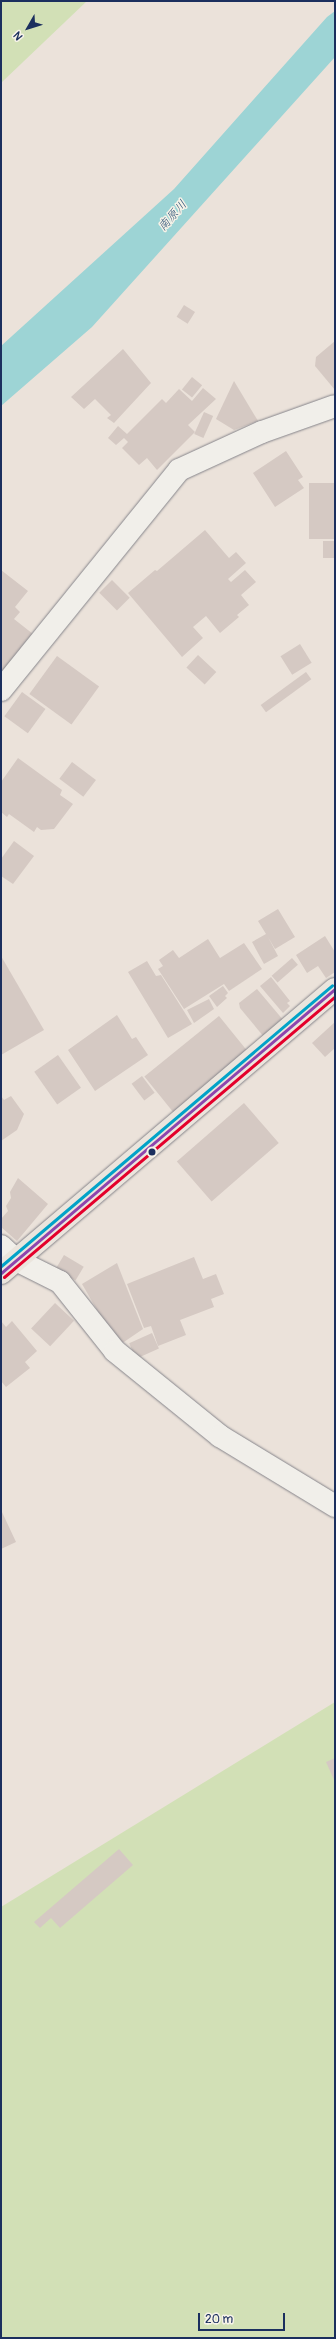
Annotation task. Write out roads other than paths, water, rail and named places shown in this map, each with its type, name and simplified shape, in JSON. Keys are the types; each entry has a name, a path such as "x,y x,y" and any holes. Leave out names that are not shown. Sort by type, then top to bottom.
{"main road":[{"path":"6,1260 335,988"}],"street":[{"path":"1,690 179,470 262,432 335,406"},
{"path":"6,1260 60,1282 115,1351 220,1436 335,1506"}],"water":[{"name":"南原川","path":"335,11 335,57 92,327 1,406 1,346 174,189 327,17"}]}
